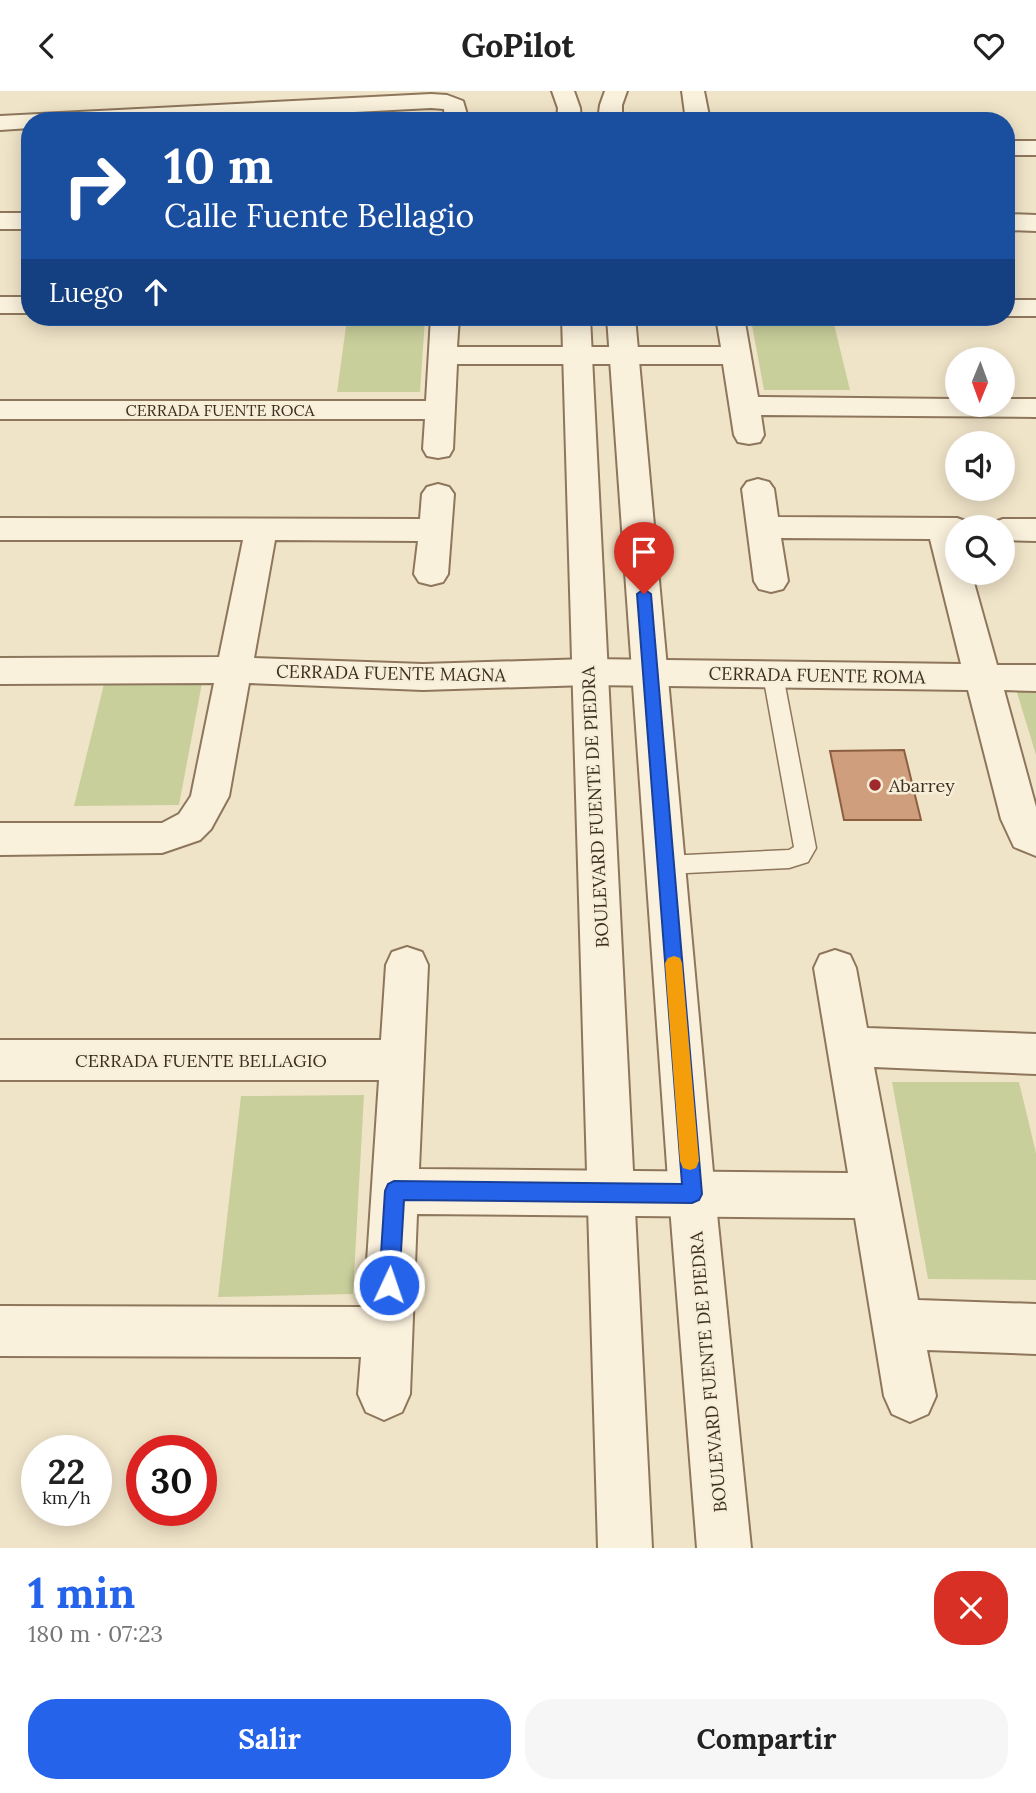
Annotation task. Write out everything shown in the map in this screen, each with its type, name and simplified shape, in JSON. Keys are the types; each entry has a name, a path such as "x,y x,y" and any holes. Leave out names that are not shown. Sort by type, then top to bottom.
{"street":[{"path":"563,91 569,112"},
{"path":"611,112 616,91"},
{"path":"693,91 696,112"},
{"path":"216,112 431,101 447,102 455,106 456,112"},
{"path":"0,123 21,122"},
{"path":"1015,148 1036,148"},
{"path":"0,221 21,221"},
{"path":"1015,222 1036,223"},
{"path":"0,305 21,305"},
{"path":"1015,308 1036,308"},
{"path":"438,449 445,326"},
{"path":"731,326 749,435"},
{"path":"443,355 577,336 623,336 736,356"},
{"name":"BOULEVARD FUENTE DE PIEDRA","path":"577,336 588,672 625,1548"},
{"name":"BOULEVARD FUENTE DE PIEDRA","path":"623,336 692,1194 724,1548"},
{"path":"744,406 1036,408"},
{"name":"CERRADA FUENTE ROCA","path":"0,410 441,410"},
{"path":"758,489 771,581"},
{"path":"431,574 438,494"},
{"path":"764,527 945,529"},
{"path":"0,529 434,530"},
{"path":"0,839 162,838 181,835 201,817 210,796 261,529"},
{"path":"1015,530 1036,530"},
{"path":"962,585 982,678 1023,829 1036,840"},
{"name":"CERRADA FUENTE MAGNA","path":"0,671 235,670 423,677 588,672 651,673"},
{"name":"CERRADA FUENTE ROMA","path":"651,673 1036,678"},
{"path":"384,1394 407,965"},
{"path":"835,968 910,1396"},
{"path":"848,1047 1036,1054"},
{"name":"CERRADA FUENTE BELLAGIO","path":"0,1060 401,1060"},
{"path":"394,1191 876,1196"},
{"path":"898,1324 1036,1329"},
{"path":"0,1331 386,1332"}],"lane":[{"path":"666,865 789,859 800,856 805,848 773,675"}],"green space":[{"path":"346,326 425,326 420,392 337,392"},
{"path":"752,326 834,326 850,390 764,390"},
{"path":"202,683 179,805 74,806 104,684"},
{"path":"1015,686 1036,686 1036,755"},
{"path":"892,1082 1019,1082 1036,1153 1036,1280 928,1279"},
{"path":"364,1095 353,1294 218,1297 241,1096"}],"building":[{"name":"Abarrey","path":"904,750 921,820 844,820 830,751"}],"slow traffic":[{"path":"674,963 690,1161"}],"place":[{"name":"Abarrey","path":"875,785"}],"route":[{"path":"389,1285 394,1191 692,1194 644,594"}]}
